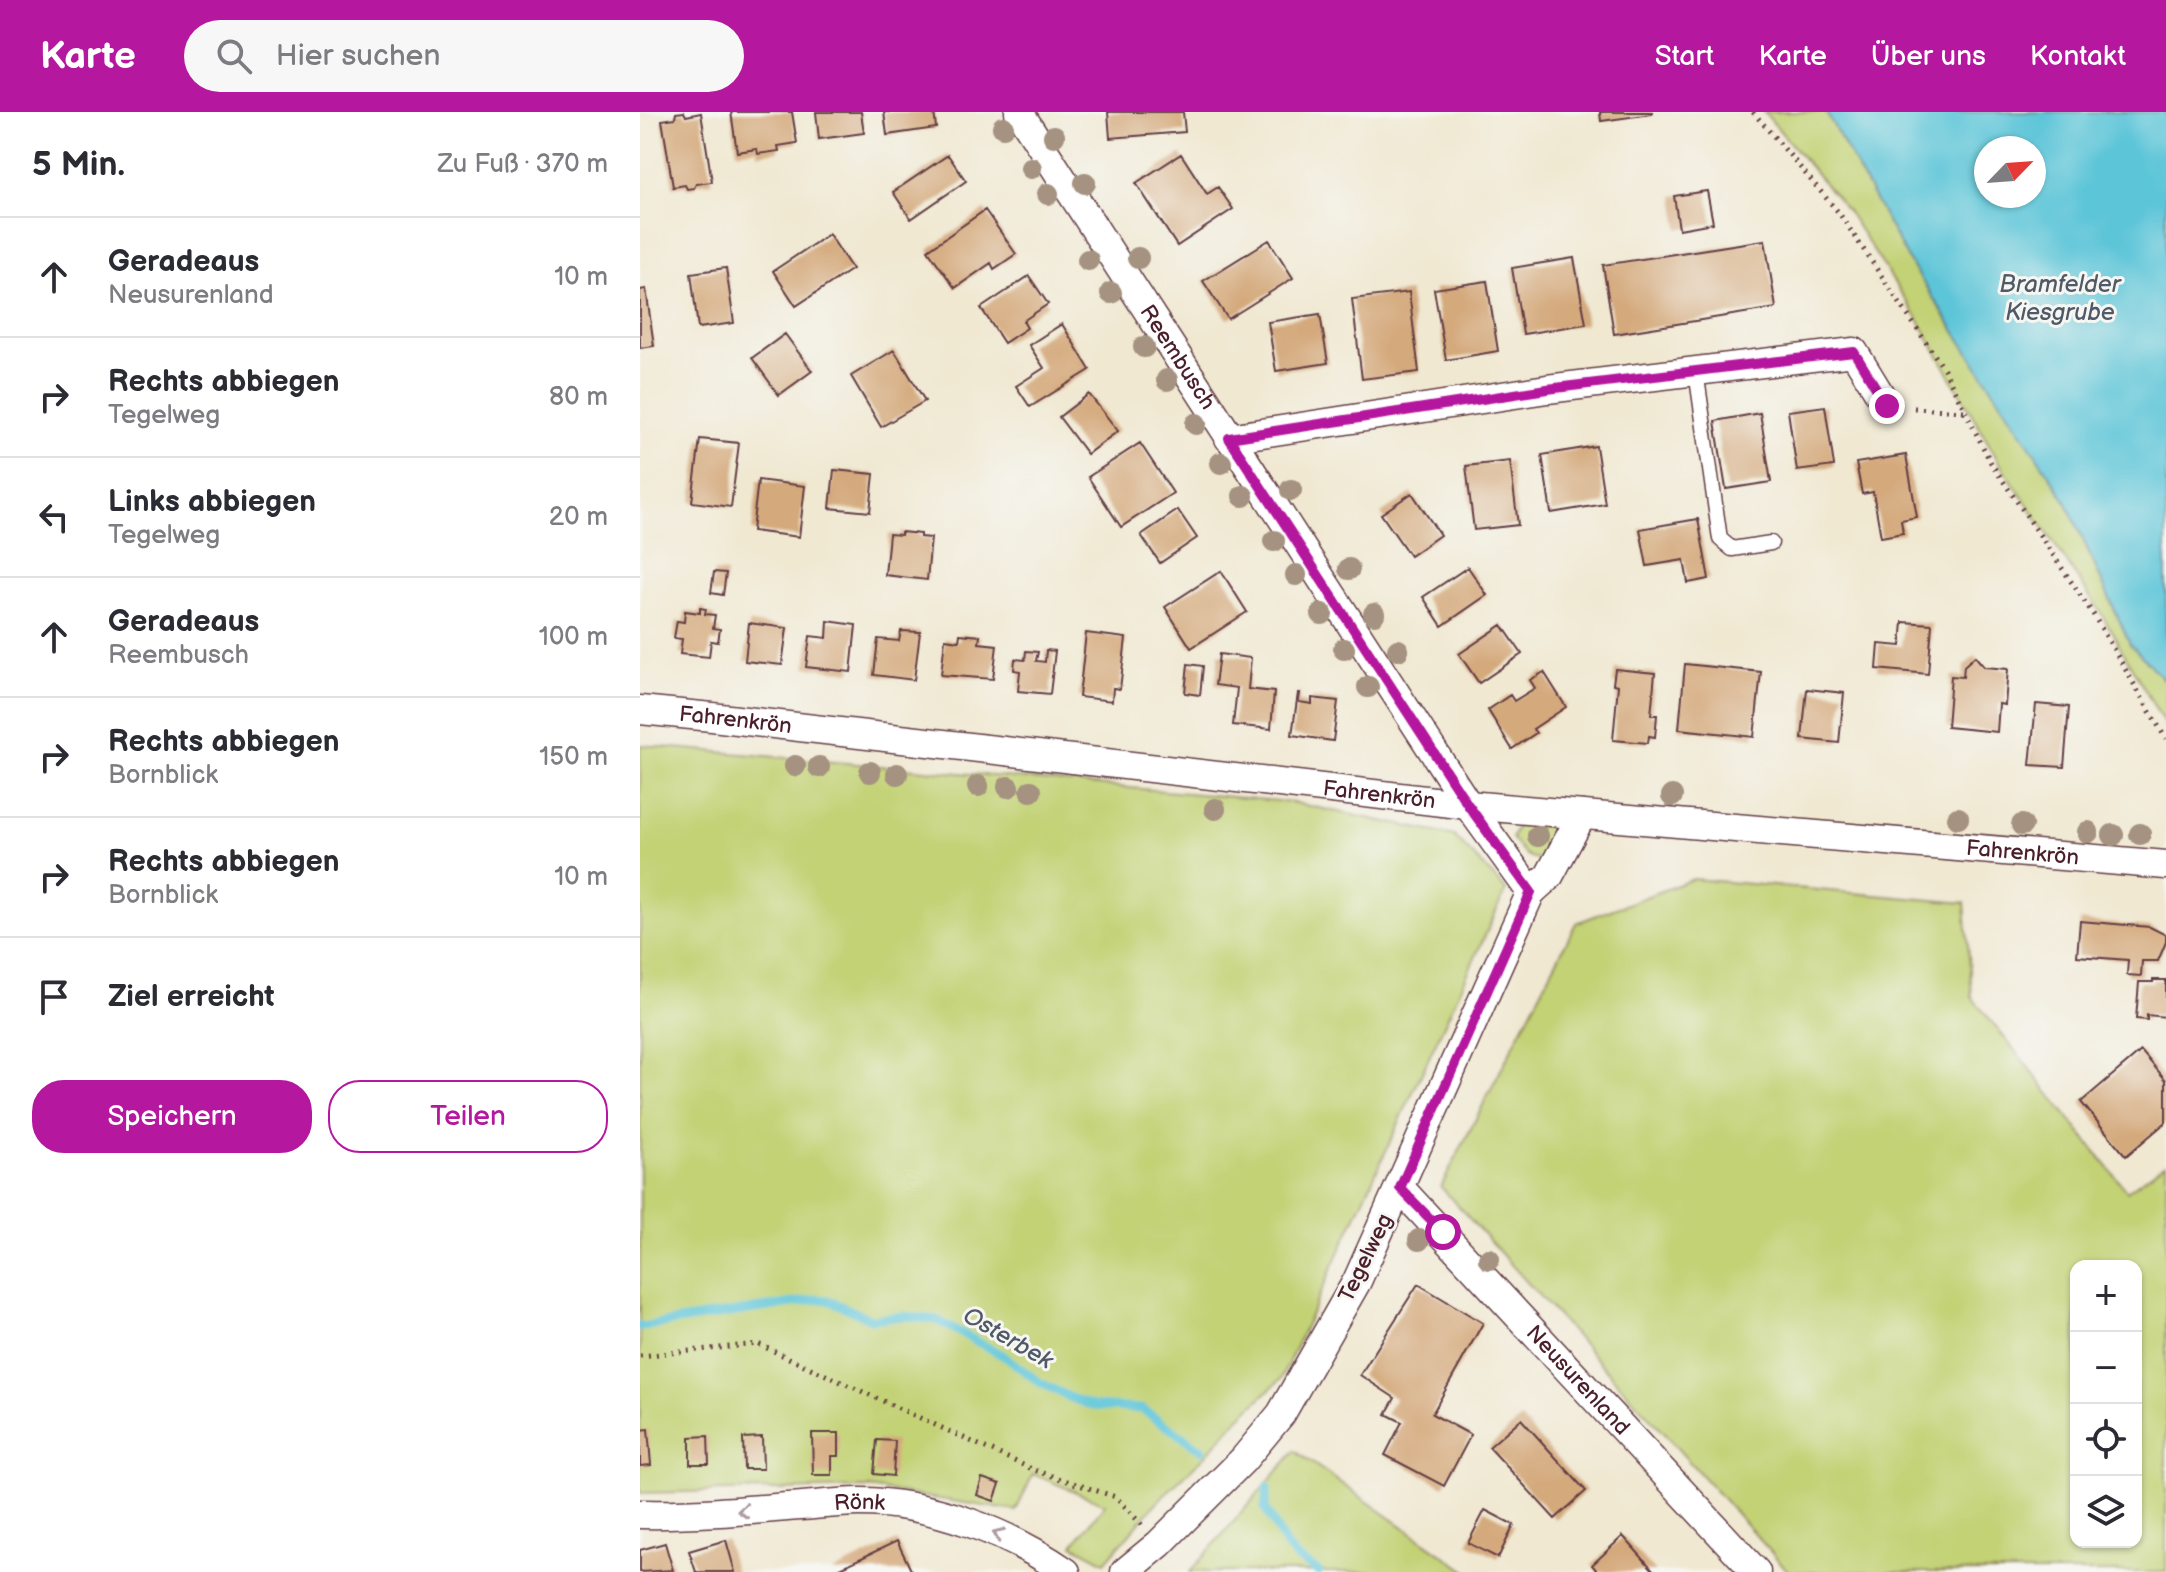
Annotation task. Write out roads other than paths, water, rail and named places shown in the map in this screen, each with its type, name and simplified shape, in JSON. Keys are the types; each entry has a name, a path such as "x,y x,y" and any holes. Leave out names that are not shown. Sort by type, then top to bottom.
{"street":[{"name":"Reembusch","path":"1019,112 1468,805"},
{"path":"1229,438 1547,389 1854,352 1887,406"},
{"name":"Fahrenkrön","path":"640,710 1468,805 2166,865"},
{"path":"1468,805 1531,892"},
{"name":"Tegelweg","path":"1125,1572 1159,1544 1243,1460 1281,1414 1357,1281 1531,892 1549,876 1582,815"},
{"name":"Neusurenland","path":"1400,1188 1756,1572"},
{"name":"Rönk","path":"640,1514 695,1515 862,1502 914,1508 975,1524 1022,1545 1066,1572"}],"lane":[{"path":"1696,371 1720,539 1732,549 1771,543"}],"water":[{"name":"Bramfelder Kiesgrube","path":"1826,112 2166,112 2166,682 2130,644 2065,499 1909,261"}],"waterway":[{"name":"Osterbek","path":"640,1327 819,1299 871,1319 905,1316 937,1320 1004,1356 1039,1382 1071,1398 1093,1406 1142,1409 1202,1450"},
{"name":"Osterbek","path":"1267,1488 1265,1508 1286,1546 1297,1558 1319,1572"}]}
